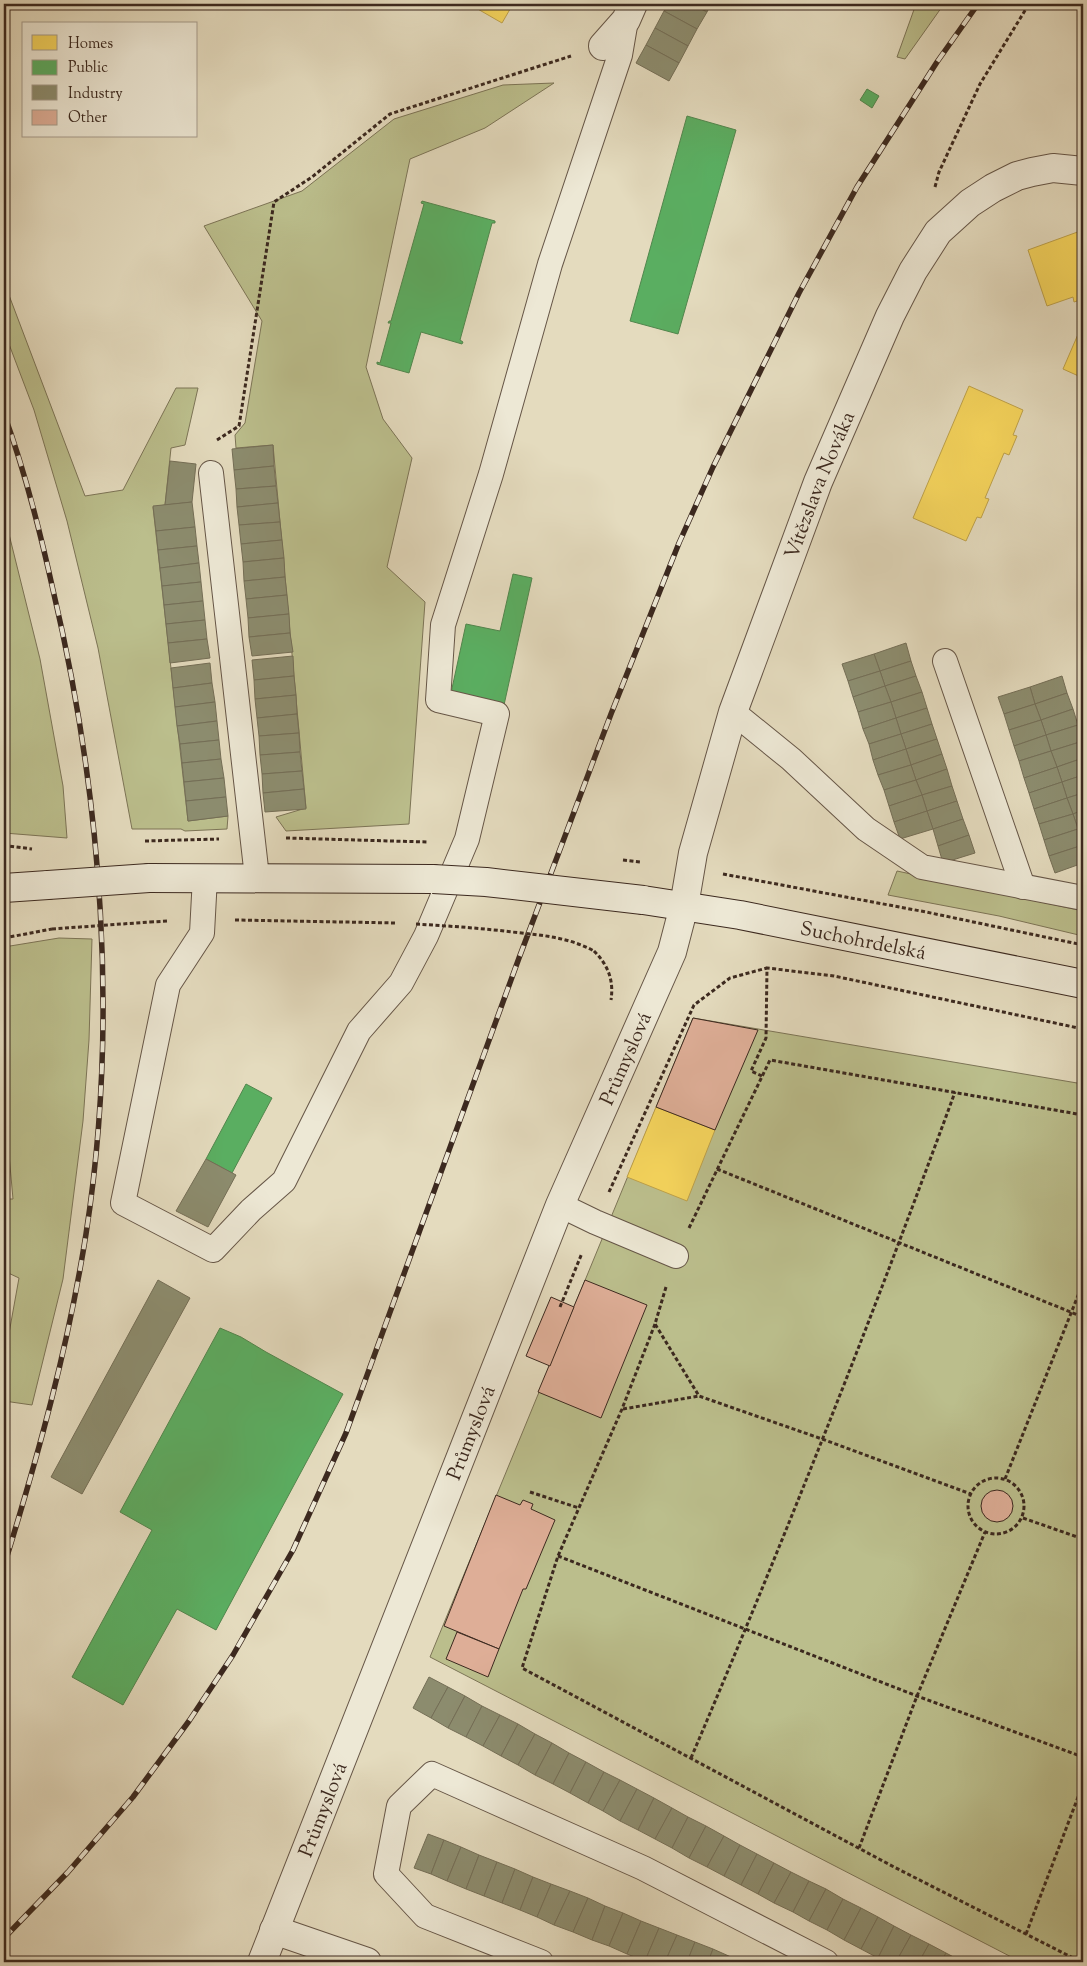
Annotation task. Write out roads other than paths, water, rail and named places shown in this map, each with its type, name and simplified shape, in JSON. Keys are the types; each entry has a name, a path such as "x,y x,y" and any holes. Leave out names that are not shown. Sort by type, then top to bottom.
{"street":[{"path":"603,46 630,12"},
{"name":"Vítězslava Nováka","path":"684,906 693,853 734,712 809,507 850,405 890,316 913,271 938,232 970,203 993,188 1017,176 1053,168 1083,171"},
{"name":"Suchohrdelská","path":"4,888 149,878 205,877 433,879 486,882 549,888 684,906 1083,984"},
{"name":"Průmyslová","path":"262,1962 560,1205 672,952 684,906"},
{"path":"274,1930 367,1962"}],"lane":[{"path":"205,877 202,933 168,985 124,1203 213,1250 251,1210 284,1180 360,1031 401,983 426,936 467,839 497,714 438,700 443,626 491,474 550,264 620,55 630,12"},
{"path":"211,473 257,877"},
{"path":"945,661 1022,887"},
{"path":"734,712 791,759 866,830 922,867 1083,898"},
{"path":"560,1205 676,1256"},
{"path":"541,1962 425,1916 386,1874 399,1806 432,1774 643,1868 826,1962"}],"railway":[{"path":"4,1938 68,1872 133,1797 189,1721 233,1655 293,1550 346,1433 519,958 611,714 679,543 713,467 799,293 857,187 937,62 978,4"},
{"path":"4,414 19,457 37,523 70,669 94,829 100,910 103,992 102,1073 96,1154 79,1276 51,1402 4,1566"}]}
